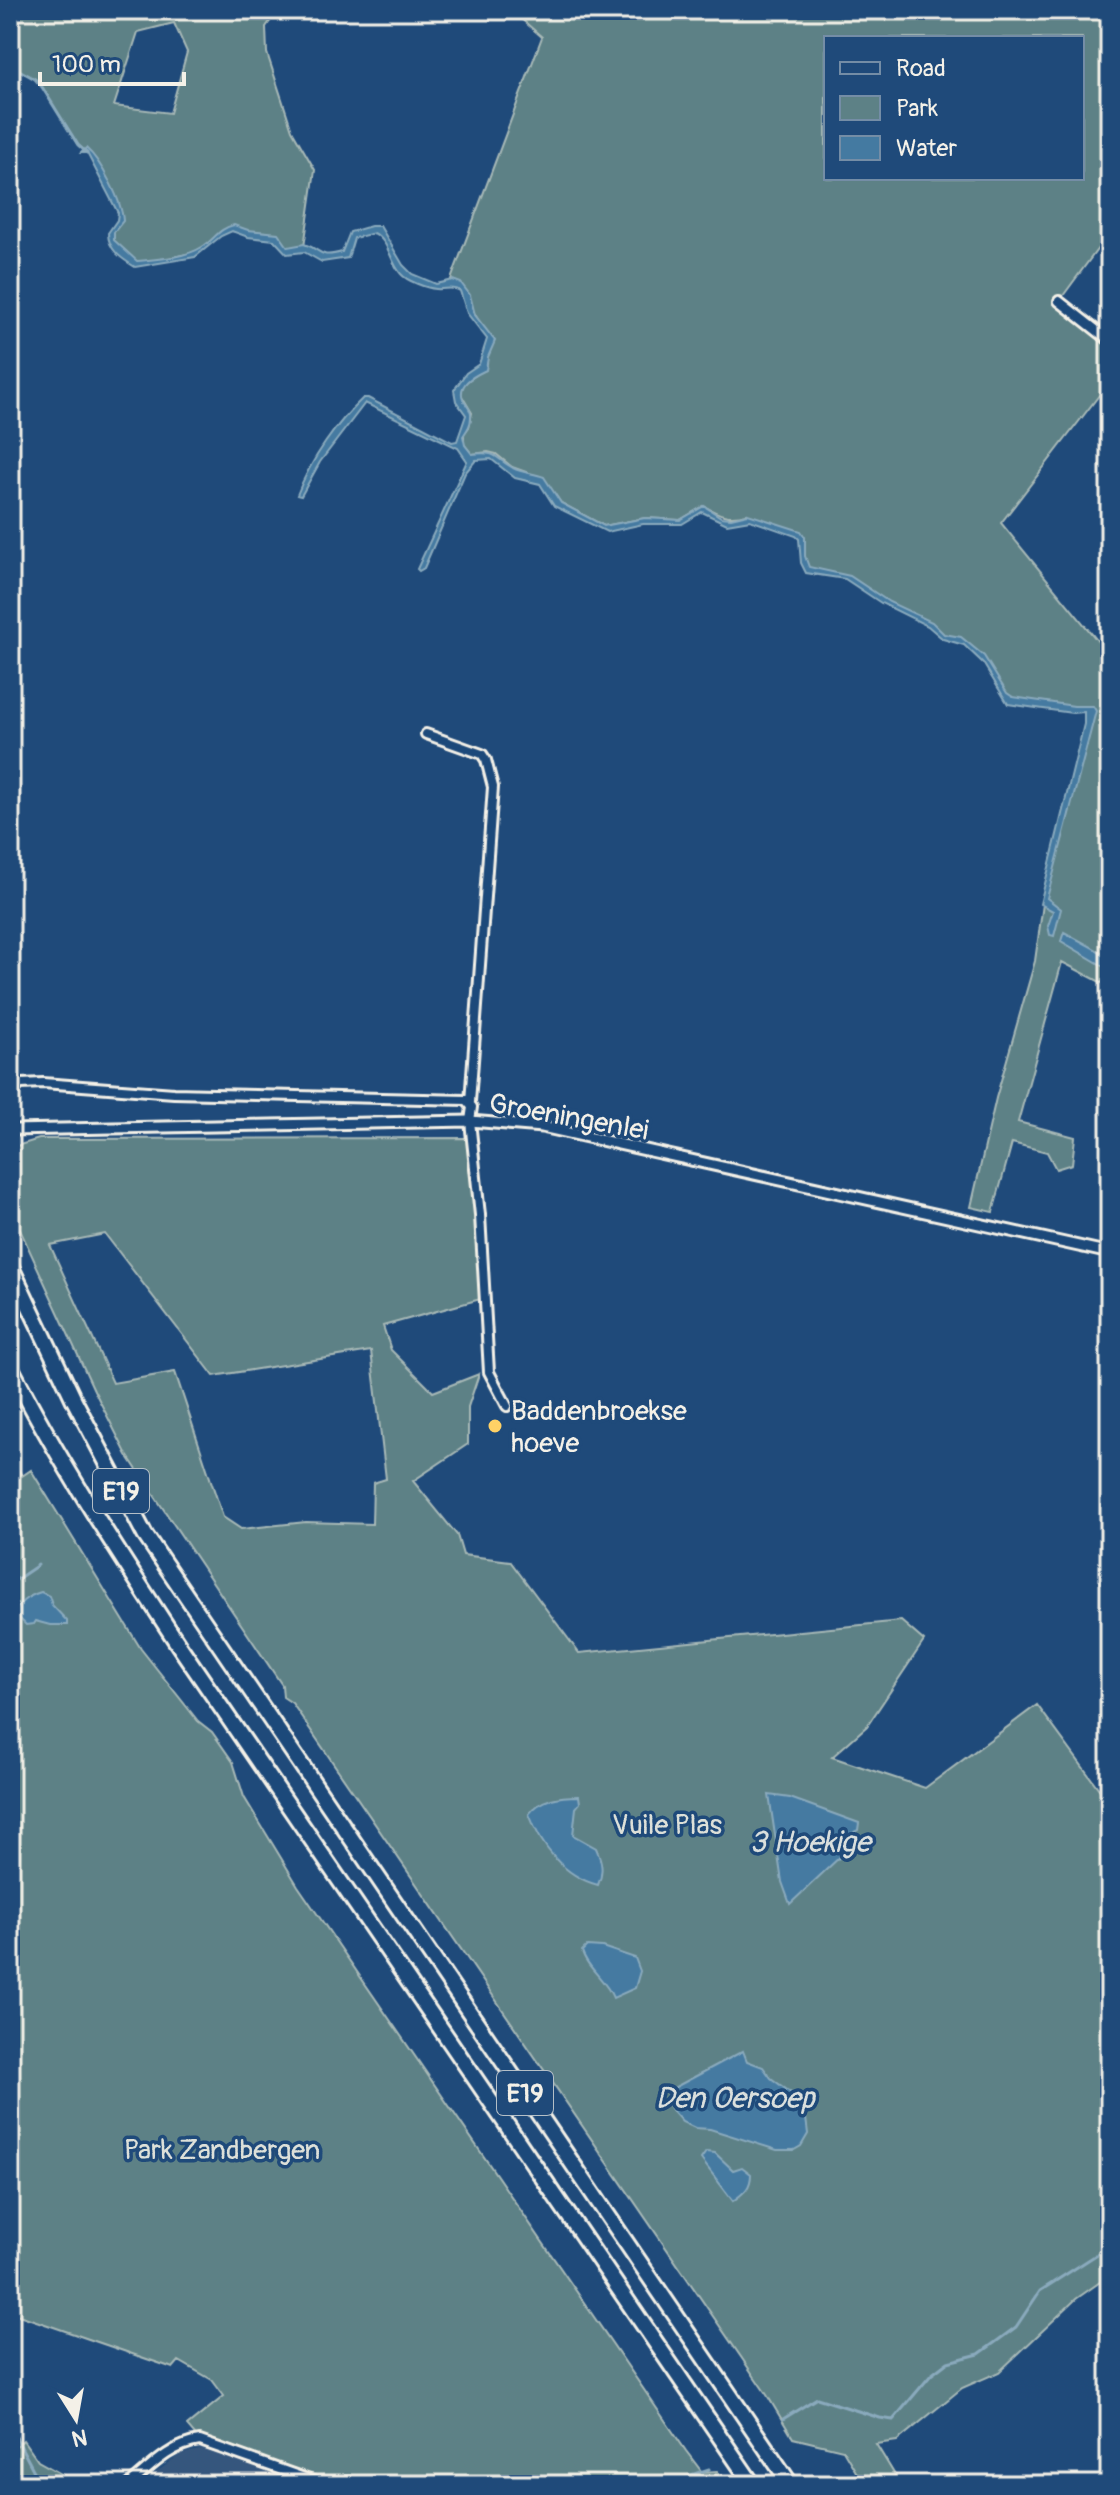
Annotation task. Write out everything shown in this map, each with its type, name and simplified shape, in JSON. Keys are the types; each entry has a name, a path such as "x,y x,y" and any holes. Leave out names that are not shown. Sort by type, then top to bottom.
{"highway":[{"name":"E19","path":"10,1265 74,1400 145,1535 791,2485"},
{"name":"E19","path":"10,1366 99,1524 180,1647 753,2485"}],"street":[{"path":"1059,301 1110,341"},
{"path":"426,734 482,754 493,787 470,1121 480,1215 489,1372 507,1406"},
{"path":"10,1092 21,1084 43,1083 174,1093 429,1098 470,1102"},
{"name":"Groeningenlei","path":"10,1130 470,1121 542,1127 1110,1253"},
{"path":"129,2485 174,2449 185,2443 200,2441 324,2485"}],"shaded area":[{"path":"203,2449 312,2485 139,2485 181,2454"}],"green space":[{"path":"10,10 278,10 266,27 267,53 292,130 315,170 304,247 285,248 280,239 225,230 200,251 142,264 129,261 111,238 120,214 92,157 78,145 35,79 10,65","holes":["174,23 187,52 170,113 114,106 138,32"]},
{"path":"511,10 1110,10 1110,232 1057,304 1110,347 1110,381 1001,523 1110,656 1110,987 1062,962 1018,1122 1075,1137 1072,1164 1056,1169 1047,1152 1012,1143 993,1212 971,1207 996,1098 1035,961 1043,904 1092,712 1010,701 984,661 966,644 944,637 930,624 897,609 846,577 804,567 802,536 747,517 747,514 724,515 704,506 680,520 645,518 604,526 561,503 543,478 512,467 496,454 472,454 464,444 464,433 469,427 472,413 459,391 477,374 491,341 458,286 449,285 542,37"},
{"name":"Vuile Plas","path":"472,1138 484,1298 383,1326 391,1350 433,1392 479,1374 468,1407 468,1444 413,1481 457,1535 463,1555 510,1561 579,1653 901,1621 924,1641 867,1726 832,1757 925,1788 1037,1705 1110,1804 1110,2275 1076,2299 999,2372 962,2388 897,2441 876,2444 901,2485 864,2485 843,2450 793,2438 767,2395 292,1703 283,1697 282,1685 127,1455 10,1208 10,1148 39,1139","holes":["105,1234 214,1376 371,1351 386,1479 373,1483 372,1524 306,1522 241,1529 223,1517 175,1372 113,1383 50,1245"]},
{"name":"Park Zandbergen","path":"10,1455 22,1476 31,1470 141,1649 198,1721 212,1732 233,1762 244,1797 298,1886 686,2451 702,2472 717,2471 727,2485 324,2485 200,2441 187,2426 224,2396 212,2380 179,2361 173,2368 10,2312"},
{"path":"10,2437 14,2448 23,2440 38,2461 81,2485 15,2485 10,2482"}],"water":[{"path":"86,148 104,172 119,203 123,221 114,232 114,240 137,261 187,254 234,225 248,230 278,233 288,247 304,244 329,255 342,252 350,232 380,226 403,265 412,274 436,284 453,280 461,283 470,295 475,315 495,341 486,370 468,380 463,388 463,399 471,414 470,425 463,436 472,454 491,454 517,470 544,477 561,503 604,526 645,518 680,520 704,506 721,517 748,514 801,531 805,537 805,556 809,567 850,576 889,602 932,622 944,634 961,637 984,656 1007,693 1013,697 1093,706 1096,711 1047,898 1061,909 1054,936 1050,935 1048,926 1053,911 1040,904 1084,724 1084,712 1008,704 983,663 964,645 943,639 928,626 881,603 845,579 806,573 796,536 750,520 727,524 702,512 682,524 643,524 607,532 554,506 540,484 515,478 491,459 476,460 465,473 424,568 419,571 417,569 467,461 458,448 365,403 320,462 301,496 297,495 325,443 363,398 452,442 457,441 466,415 456,401 454,390 466,373 479,364 487,339 467,313 460,291 427,287 404,277 383,241 374,233 354,238 348,258 322,262 304,252 287,254 274,240 248,237 232,231 195,257 135,267 110,244 108,233 118,213 87,153 81,153"},
{"path":"1064,932 1110,957 1110,970 1061,941"},
{"path":"41,1592 49,1596 67,1625 35,1621 26,1625 14,1616 24,1600"},
{"name":"3 Hoekige","path":"769,1795 790,1798 859,1823 858,1830 846,1838 844,1853 790,1904 782,1882"},
{"path":"579,1796 573,1835 596,1848 602,1866 598,1885 574,1875 555,1858 529,1814 539,1804 551,1799"},
{"path":"587,1946 602,1947 635,1958 640,1971 635,1988 613,1998 584,1957 582,1951"},
{"name":"Den Oersoep","path":"743,2051 747,2061 763,2067 771,2078 795,2096 806,2118 808,2134 801,2146 794,2150 777,2150 710,2129 695,2128 682,2122 667,2101 668,2091"},
{"path":"706,2152 715,2153 733,2170 742,2167 751,2174 746,2190 733,2201 701,2159"}],"waterway":[{"path":"10,65 35,79 78,145 87,153"},
{"path":"10,1584 38,1565"},
{"path":"783,2419 817,2398 893,2420 931,2375 948,2362 979,2354 1016,2327 1040,2291 1110,2246"},
{"path":"10,2426 38,2479 51,2485"},
{"path":"662,2485 709,2469"}],"place":[{"name":"Baddenbroekse hoeve","path":"495,1426"}]}
